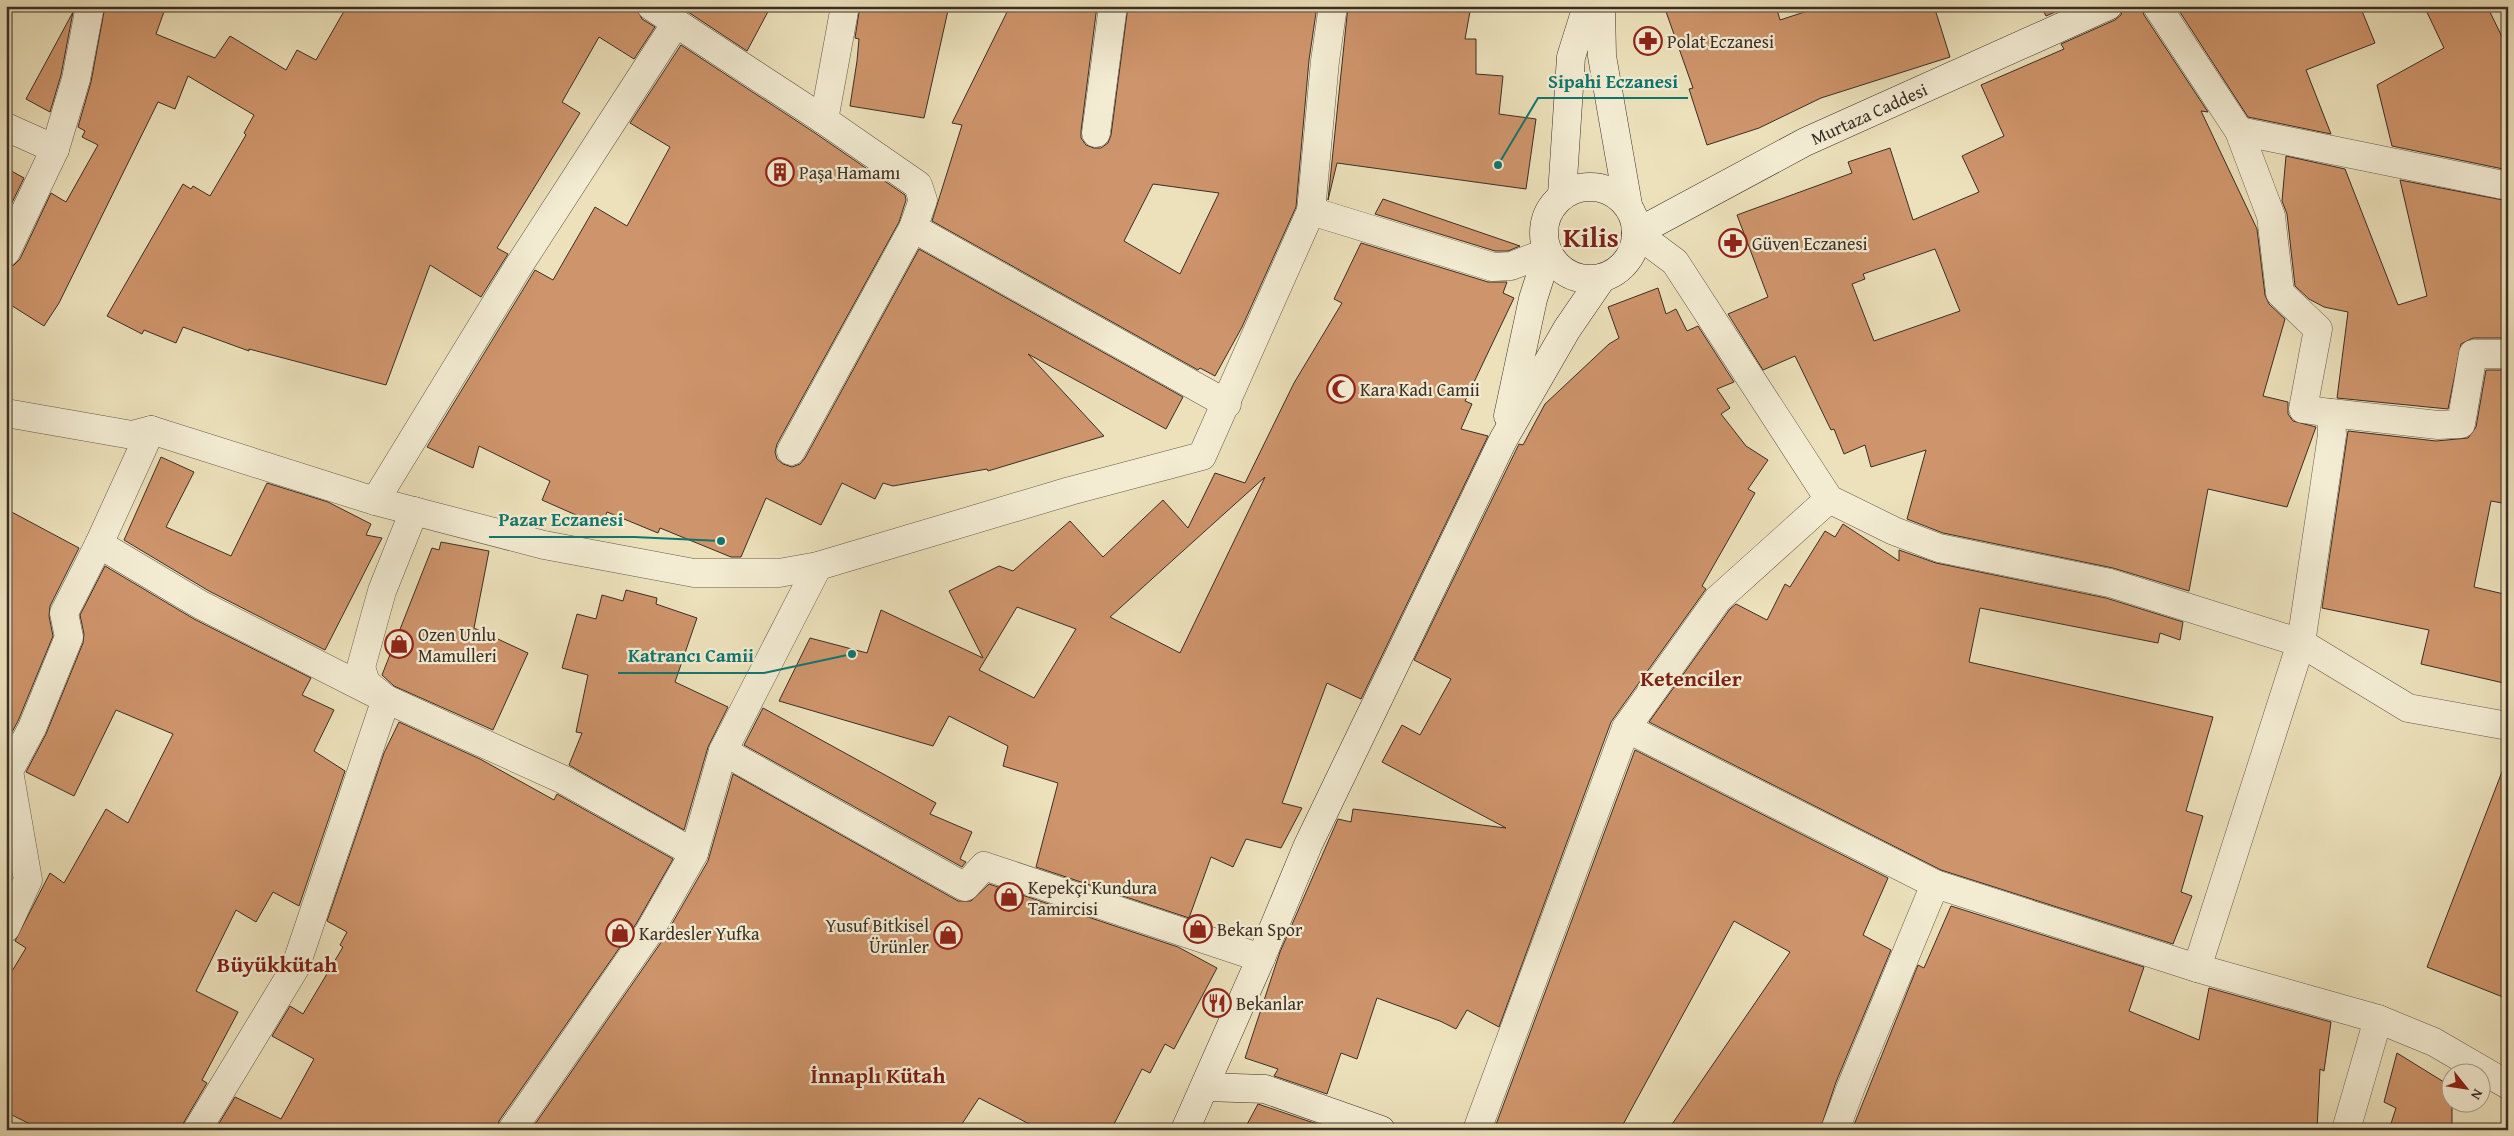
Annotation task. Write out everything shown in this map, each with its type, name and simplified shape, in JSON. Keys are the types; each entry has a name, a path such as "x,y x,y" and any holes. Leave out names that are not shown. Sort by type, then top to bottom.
{"street":[{"path":"6,252 55,149 76,79 90,6"},
{"path":"651,6 824,120 918,185 923,200 913,228 791,451"},
{"path":"824,120 845,6"},
{"path":"1096,133 1112,6"},
{"path":"6,413 132,435 151,430 375,501 544,545 694,573 779,573 818,566 1070,492 1202,456 1227,404 1311,211 1325,61 1333,6"},
{"path":"1562,195 1571,57 1588,6"},
{"path":"1601,6 1602,56 1628,205 1634,218 1636,233 1634,247 1626,260 1616,270 1602,278 1586,279 1570,275 1557,266 1548,252 1543,237 1545,221 1552,206 1562,195 1575,188 1590,186 1604,188 1617,195 1628,205"},
{"name":"Murtaza Caddesi","path":"1636,233 1805,142 2108,6"},
{"path":"2158,6 2239,131 2272,216 2280,293 2318,329 2303,409 2438,424 2461,424 2473,354 2508,354"},
{"path":"375,501 518,267 676,24"},
{"path":"6,127 55,149"},
{"path":"2239,131 2508,186"},
{"path":"1311,211 1494,267 1511,266 1548,252"},
{"path":"913,228 1227,404"},
{"path":"1636,233 1675,262 1829,499 1894,531 1939,548 2110,583 2301,643 2408,708 2508,726"},
{"path":"1503,440 1533,299 1548,252"},
{"path":"1185,1130 1206,1087 1262,958 1308,845 1503,440 1568,329 1602,278"},
{"path":"2197,968 2301,643 2332,435 2331,413"},
{"path":"6,928 28,880 9,771 32,728 69,637 64,614 99,544 151,430"},
{"path":"1477,1130 1626,728 1718,599 1829,499"},
{"path":"386,699 366,683 361,667 382,591 414,511"},
{"path":"99,544 202,605 386,699 564,780 694,853"},
{"path":"512,1130 649,932 694,853 723,752 818,566"},
{"path":"197,1130 295,968 386,699"},
{"path":"1626,728 1936,884 2197,968 2378,1019 2434,1042 2508,1085"},
{"path":"723,752 965,887 984,866 1262,958"},
{"path":"1835,1130 1851,1087 1936,884"},
{"path":"2346,1130 2378,1019"},
{"path":"1206,1087 1265,1090 1381,1130"}],"building":[{"path":"105,6 166,6 156,34 215,58 230,36 286,70 297,50 316,60 347,6 636,6 642,19 655,27 634,59 599,37 562,102 580,113 497,248 508,254 481,297 430,265 386,385 249,349 249,351 183,327 176,343 144,330 142,334 107,316 183,184 191,189 193,186 210,196 246,135 244,133 254,115 188,76 175,109 158,102 59,303 44,326 6,302 6,267 14,265 20,259 51,193 66,202 98,145 82,137 85,131 78,127 91,82"},
{"path":"679,6 771,6 747,51"},
{"path":"860,6 949,6 924,118 850,106 857,61 859,39 855,38"},
{"path":"1010,6 1097,6 1081,138 1086,145 1101,148 1108,143 1111,135 1128,6 1317,6 1309,60 1296,207 1242,327 1215,376 1200,368 1198,370 932,221 962,125 952,123","holes":["1153,184 1219,193 1180,274 1124,241"]},
{"path":"1348,6 1471,6 1465,39 1476,39 1476,74 1503,76 1499,114 1536,119 1526,189 1337,163 1328,200"},
{"path":"1664,6 1776,6 1780,20 1823,6 1934,6 1950,57 1821,98 1759,128 1707,145 1689,89 1693,88"},
{"path":"2041,6 2069,6 2046,16"},
{"path":"2123,6 2141,6 2144,15 2208,112 2201,111 2257,229 2265,295 2269,304 2285,319 2263,396 2288,402 2288,414 2293,421 2316,427 2287,507 2208,489 2189,591 2113,568 1943,533 1907,519 1926,450 1871,467 1865,445 1844,454 1834,429 1831,430 1795,356 1763,370 1728,314 1768,297 1737,215 1852,173 1848,162 1890,148 1913,220 1979,192 1962,156 2004,136 1981,85 2064,49 2061,44 2115,20 2121,15","holes":["1935,249 1960,311 1874,341 1852,284 1865,279 1863,274"]},
{"path":"2176,6 2360,6 2375,43 2306,70 2331,134 2248,117"},
{"path":"2424,6 2487,6 2508,49 2508,170 2392,146 2377,85 2444,48"},
{"path":"73,12 61,75 50,112 26,99"},
{"path":"681,45 905,195 906,200 899,222 777,444 775,452 777,459 783,464 792,467 800,464 805,458 919,249 1183,397 1166,429 1028,354 1104,436 988,471 987,469 893,486 883,483 875,499 842,483 821,525 766,498 741,557 731,557 660,528 658,533 607,512 601,526 542,500 550,481 479,446 473,468 427,447 535,270 553,280 595,207 627,226 670,147 630,123"},
{"path":"2286,156 2345,169 2398,305 2427,296 2400,180 2508,201 2508,338 2473,338 2461,344 2448,409 2337,398 2348,312 2324,307 2309,299 2295,286 2287,214 2282,201"},
{"path":"6,168 24,178 6,215"},
{"path":"1383,199 1520,246 1508,251 1495,251 1375,214"},
{"path":"1361,243 1488,282 1507,282 1503,293 1514,298 1465,401 1472,404 1461,429 1488,436 1361,699 1327,683 1282,803 1302,808 1281,848 1246,839 1233,867 1211,857 1189,918 1036,867 1058,783 1003,766 1008,746 949,716 933,746 779,701 810,638 867,653 881,610 983,658 949,591 999,566 1013,571 1070,521 1103,557 1163,500 1188,528 1215,473 1245,483 1294,383 1342,303 1334,299","holes":["1265,477 1180,653 1110,617 1174,559","1017,607 1076,629 1034,698 979,670"]},
{"path":"1658,288 1666,314 1676,309 1687,331 1698,326 1734,382 1717,389 1730,408 1721,414 1746,446 1768,460 1748,489 1755,493 1702,586 1706,589 1611,722 1499,1027 1467,1010 1456,1029 1440,1021 1377,998 1357,1059 1341,1053 1327,1094 1274,1076 1278,1069 1245,1058 1280,952 1338,819 1351,822 1353,809 1506,828 1382,762 1402,725 1420,735 1451,679 1414,660 1519,444 1523,445 1545,404 1609,344 1619,338 1608,307"},
{"path":"2486,370 2508,370 2508,504 2491,501 2474,587 2508,595 2508,684 2421,664 2429,630 2322,608 2348,431 2436,441 2468,438 2476,427"},
{"path":"161,457 194,472 166,527 231,556 267,483 328,502 371,524 366,535 382,538 325,650 209,591 124,540"},
{"path":"6,509 79,548 50,606 49,616 53,636 18,721 6,743"},
{"path":"1843,524 1899,561 1899,550 1936,563 2106,598 2183,622 2180,640 2160,633 2158,643 1980,608 1969,662 2213,717 2186,811 2203,816 2181,892 2192,896 2173,944 1941,870 1649,722 1730,609 1736,604 1767,620 1785,584 1790,587 1825,531 1835,537"},
{"path":"441,542 489,551 474,628 528,653 493,730 394,686 382,675 432,548 439,550"},
{"path":"105,566 194,619 311,678 302,695 334,710 314,751 345,771 299,906 273,892 256,922 236,910 196,991 238,1012 202,1080 207,1083 181,1130 42,1130 6,1112 6,981 26,948 15,941 50,873 64,883 106,809 128,823 173,734 116,710 74,796 26,772 46,734 83,643 84,634 80,615"},
{"path":"626,590 657,598 656,604 697,618 675,682 728,707 708,747 684,830 569,765 582,733 576,732 588,675 562,668 577,614 596,619 602,595 623,601"},
{"path":"763,708 936,803 930,814 972,832 960,859 966,862 962,867 744,745"},
{"path":"399,722 480,759 554,800 557,794 673,859 636,924 499,1121 497,1130 215,1130 235,1097 281,1119 314,1059 272,1036 290,1006 303,1014 343,947 340,945 347,932 327,921 384,753"},
{"path":"1635,750 1888,878 1863,935 1891,950 1836,1082 1820,1130 1668,1130 1790,952 1734,921 1620,1130 1494,1130"},
{"path":"2505,764 2508,765 2508,999 2427,967"},
{"path":"733,774 958,901 971,901 989,884 1178,947 1217,968 1174,1049 1165,1044 1150,1073 1142,1069 1111,1130 1041,1130 979,1098 958,1130 531,1130 662,941 708,861"},
{"path":"1951,906 2144,967 2129,1011 2199,1040 2209,988 2331,1022 2324,1071 2320,1069 2317,1130 1852,1130 1918,965 1924,968"},
{"path":"2397,1053 2442,1081 2442,1114 2452,1114 2452,1130 2389,1130 2396,1108 2384,1102"},
{"path":"1258,1104 1317,1124 1315,1130 1244,1130"}],"place":[{"name":"Polat Eczanesi","path":"1648,41"},
{"name":"Sipahi Eczanesi","path":"1498,165"},
{"name":"Paşa Hamamı","path":"780,172"},
{"name":"Güven Eczanesi","path":"1733,243"},
{"name":"Kara Kadı Camii","path":"1341,389"},
{"name":"Pazar Eczanesi","path":"721,541"},
{"name":"Ozen Unlu Mamulleri","path":"399,644"},
{"name":"Katrancı Camii","path":"852,654"},
{"name":"Kepekçi Kundura Tamircisi","path":"1009,897"},
{"name":"Bekan Spor","path":"1198,929"},
{"name":"Kardesler Yufka","path":"620,933"},
{"name":"Yusuf Bitkisel Ürünler","path":"948,935"},
{"name":"Bekanlar","path":"1217,1003"}],"district":[{"name":"Kilis","path":"1591,236"},
{"name":"Ketenciler","path":"1691,678"},
{"name":"Büyükkütah","path":"277,964"},
{"name":"İnnaplı Kütah","path":"878,1075"}]}
